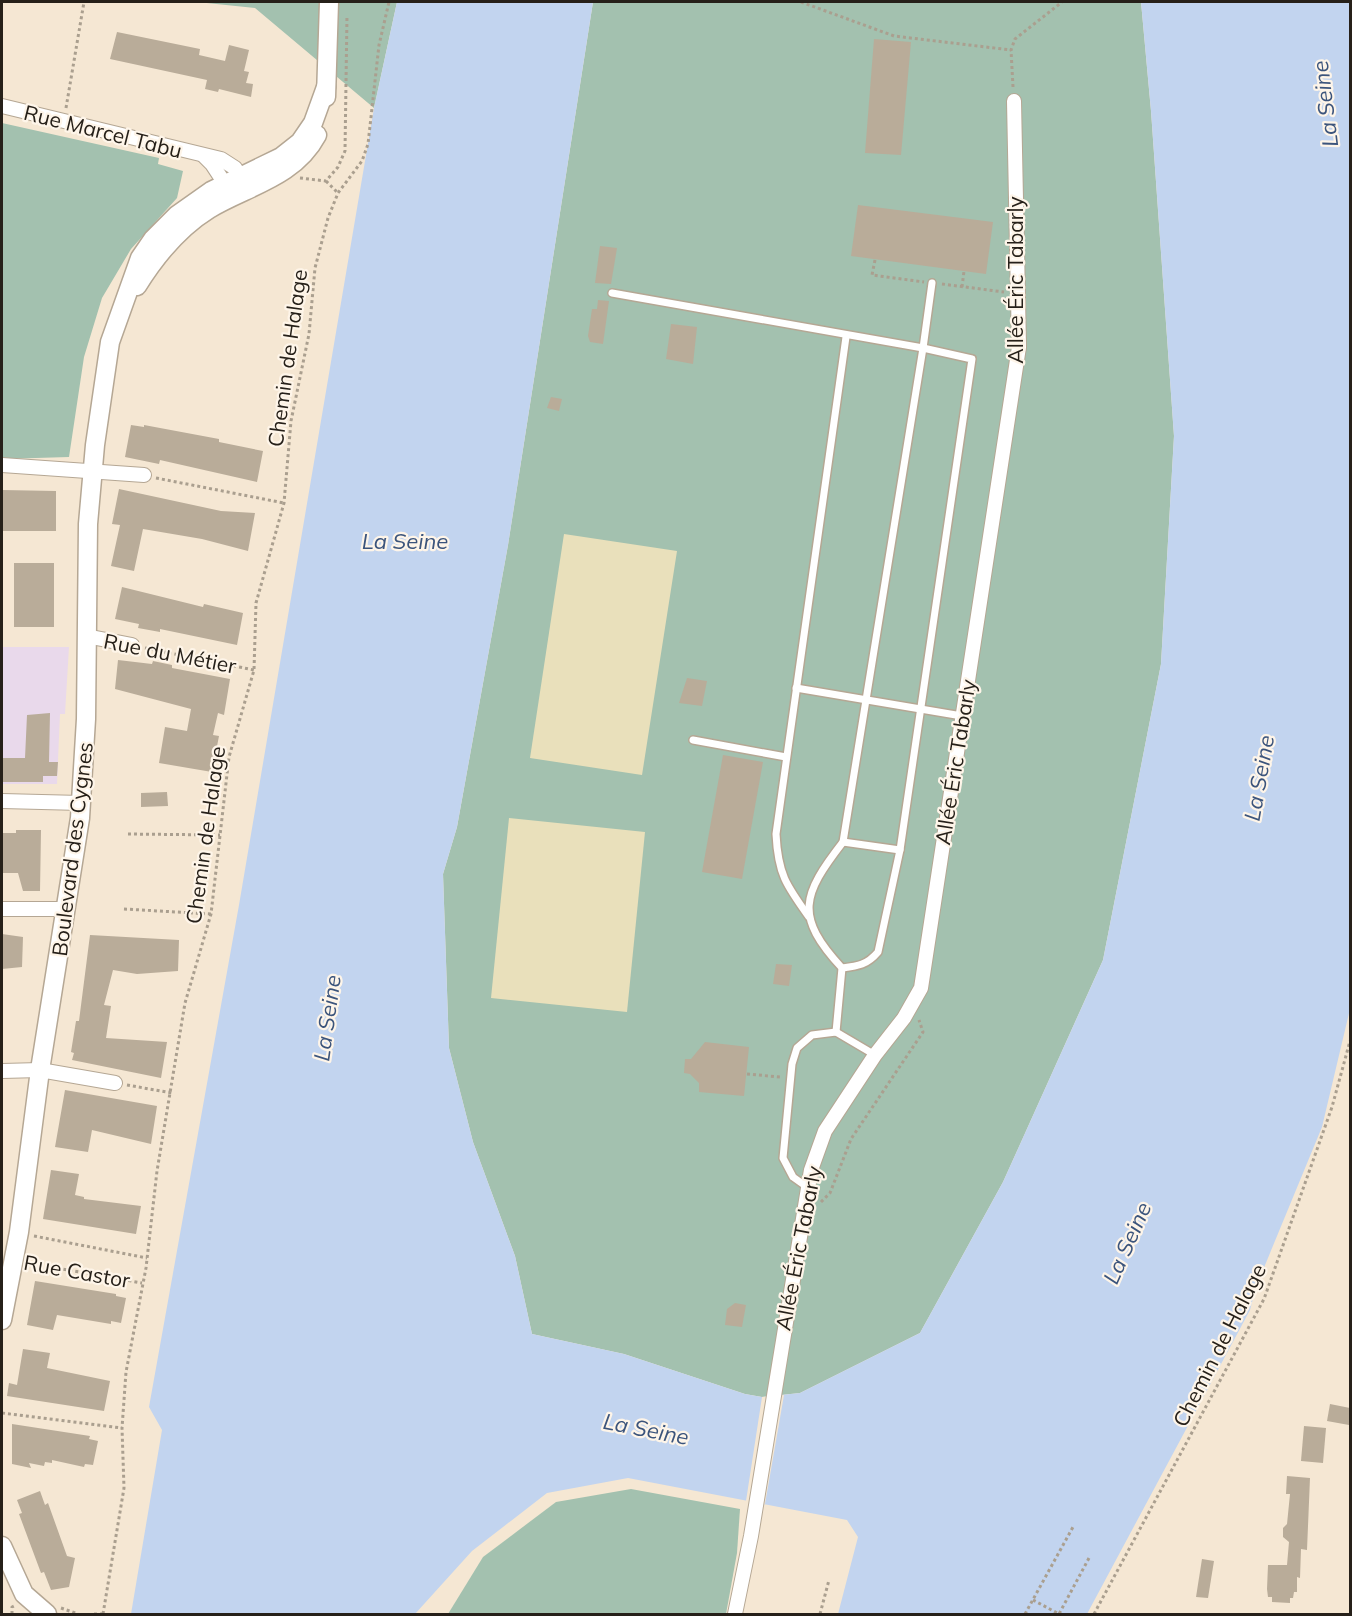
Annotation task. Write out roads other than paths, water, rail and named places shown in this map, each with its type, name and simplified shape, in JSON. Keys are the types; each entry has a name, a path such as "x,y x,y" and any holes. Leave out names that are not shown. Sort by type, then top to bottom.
{"main road":[{"name":"Boulevard des Cygnes","path":"2,1320 8,1262 19,1232 40,1070 67,909 81,803 86,719 86,636 92,470 107,358 145,251 177,215 203,196 288,170 307,152 323,118 329,2"},
{"name":"Boulevard des Cygnes","path":"125,305 158,257 186,227 237,186"},
{"path":"2,1546 24,1594 47,1614"},
{"path":"17,1582 23,1614"}],"street":[{"name":"Allée Éric Tabarly","path":"735,1614 751,1536 773,1389 811,1170 825,1131 875,1055 912,1005 921,988 1019,347 1014,101"},
{"name":"Rue Marcel Tabu","path":"2,106 227,162 237,186"},
{"path":"203,196 210,177 206,158"},
{"path":"2,465 144,475"},
{"name":"Rue du Métier","path":"86,636 132,645"},
{"path":"2,801 81,803"},
{"path":"2,909 67,909"},
{"path":"2,1071 40,1070 115,1083"}],"lane":[{"path":"836,1032 842,968 824,948 811,927 809,900 820,872 843,842 932,283"},
{"path":"612,293 846,337 923,348 972,359 900,850 878,952 861,966 842,968"},
{"path":"810,918 788,888 778,865 776,834 846,337"},
{"path":"796,688 962,716"},
{"path":"693,740 786,757"},
{"path":"843,842 900,850"},
{"path":"807,1187 793,1177 783,1158 790,1078 797,1048 803,1040 825,1032 836,1032 875,1055"}],"water":[{"name":"La Seine","path":"397,2 593,2 508,545 457,827 443,874 449,1048 473,1142 515,1256 532,1334 624,1354 745,1394 762,1397 800,1393 920,1333 1003,1182 1103,960 1161,664 1174,436 1141,2 1350,2 1350,1009 1322,1127 1256,1287 1250,1310 1087,1614 838,1614 858,1537 847,1520 628,1478 547,1493 472,1551 415,1614 131,1614 162,1430 149,1407 239,905 374,108"}]}
